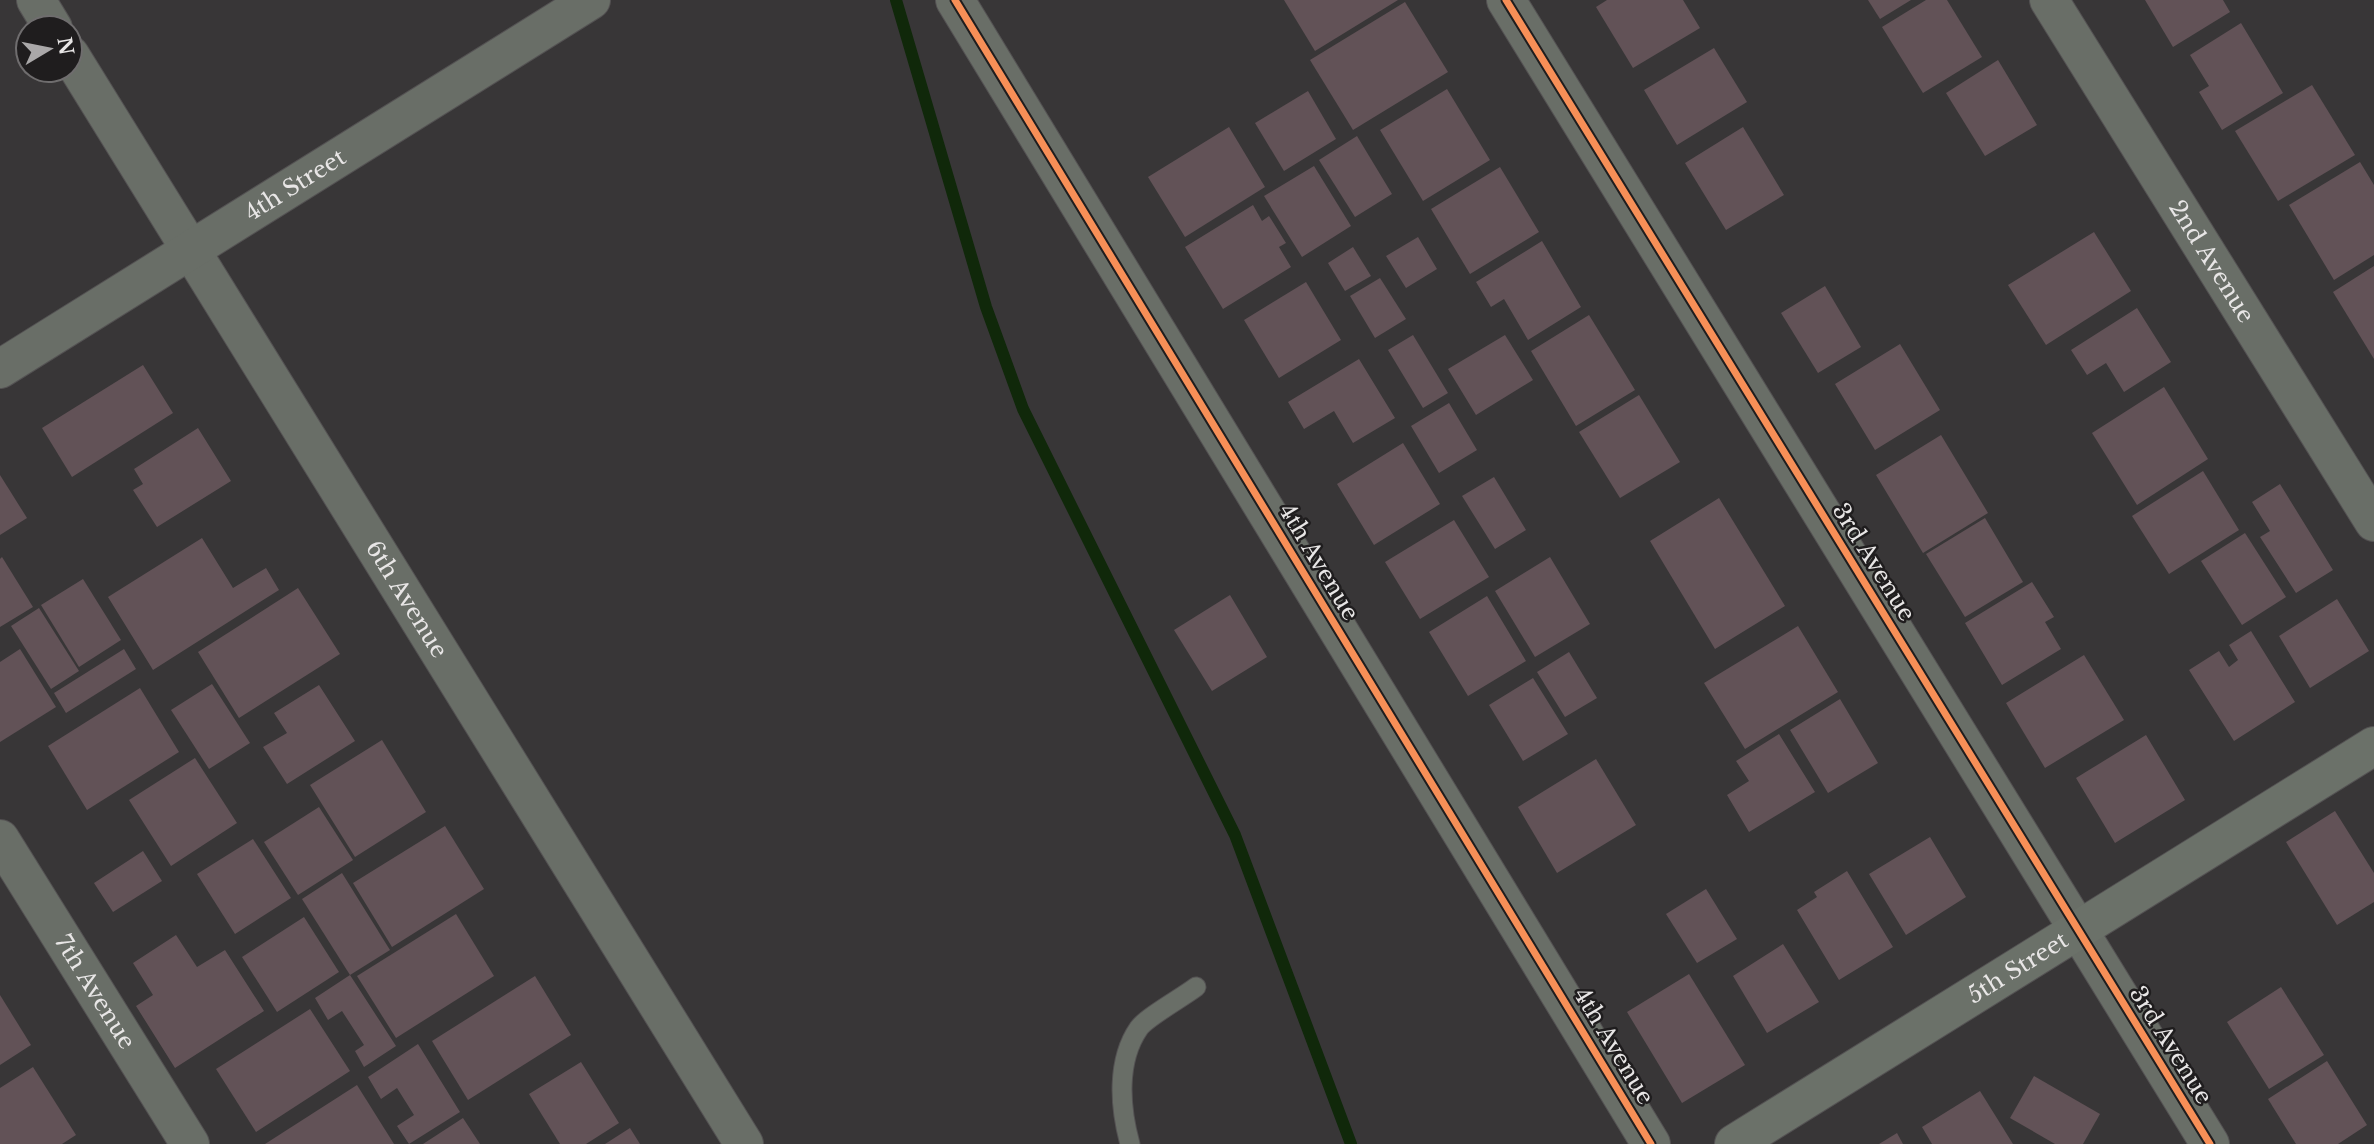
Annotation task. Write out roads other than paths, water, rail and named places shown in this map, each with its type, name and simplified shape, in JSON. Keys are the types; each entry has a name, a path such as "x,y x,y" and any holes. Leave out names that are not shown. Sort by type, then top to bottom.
{"street":[{"name":"4th Street","path":"0,369 590,0"},
{"name":"4th Avenue","path":"955,0 1651,1144"},
{"name":"3rd Avenue","path":"1506,0 2210,1144"},
{"name":"2nd Avenue","path":"2049,0 2374,522"},
{"name":"6th Avenue","path":"84,78 744,1144"},
{"name":"5th Street","path":"1734,1144 2374,746"},
{"name":"7th Avenue","path":"0,839 190,1144"}],"lane":[{"path":"1129,1144 1122,1112 1122,1080 1130,1045 1140,1026 1196,988"}],"waterway":[{"path":"896,0 986,307 1023,409 1235,835 1351,1144"}]}
